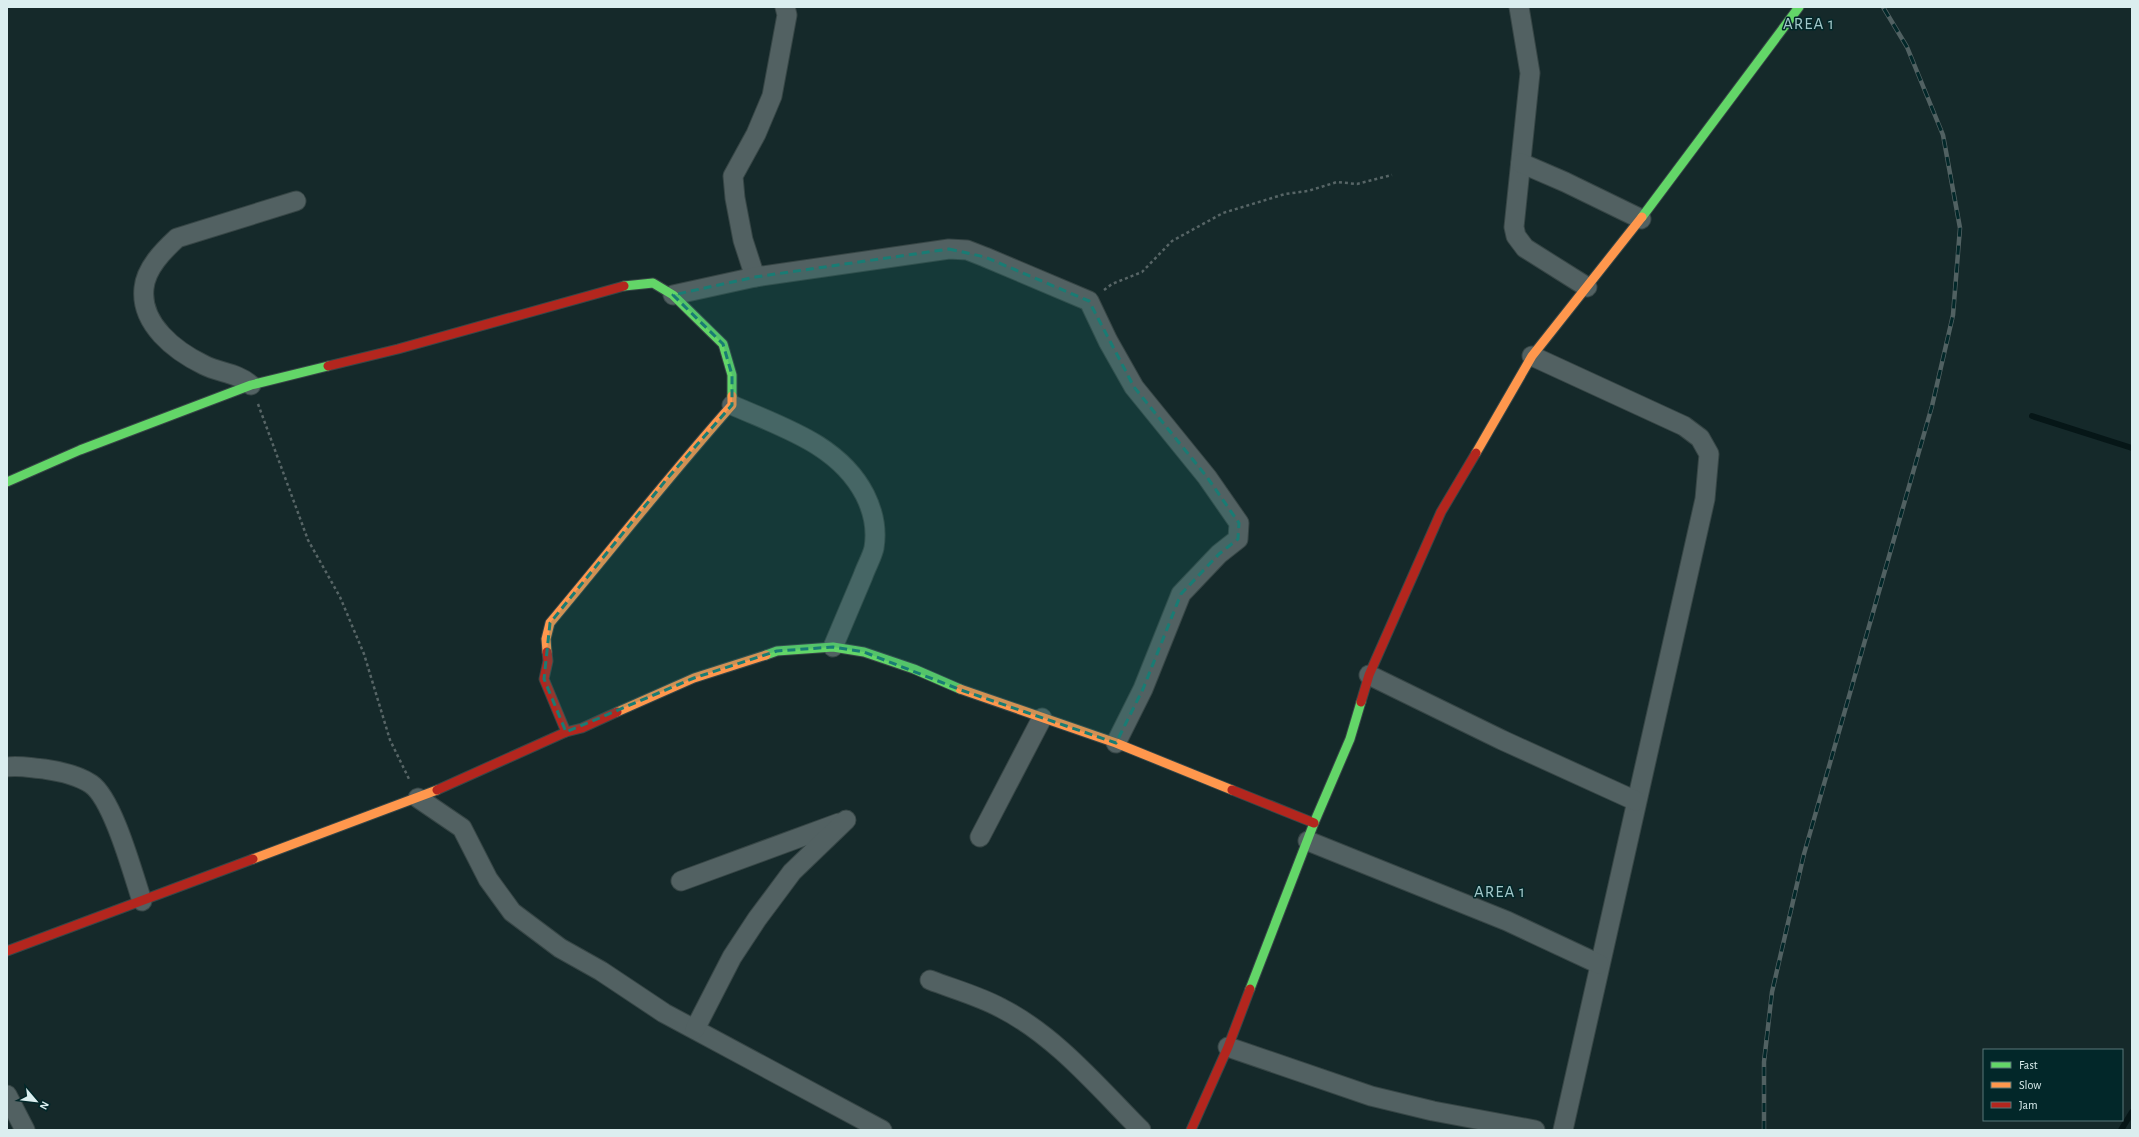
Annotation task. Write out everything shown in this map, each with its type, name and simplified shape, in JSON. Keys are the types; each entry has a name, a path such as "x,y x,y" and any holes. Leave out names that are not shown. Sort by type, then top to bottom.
{"street":[{"path":"754,277 743,240 735,198 733,176 756,134 772,96 787,15 785,7"},
{"path":"1519,7 1530,73 1514,227 1516,236 1525,248 1587,287"},
{"path":"1191,1130 1228,1047 1311,832 1350,739 1369,674 1441,512 1532,356 1641,219 1799,7"},
{"path":"1521,163 1565,182 1641,219"},
{"path":"251,385 244,379 211,368 186,356 161,336 146,311 144,288 151,268 164,250 177,238 296,201"},
{"path":"673,295 754,277 949,249 967,250 1089,301 1108,341 1134,387 1207,477 1239,524 1238,539 1219,554 1181,594 1143,689 1116,743"},
{"path":"7,482 80,450 251,385 398,349 628,286 654,283 673,295 723,344 732,375 732,405 666,480 629,528 550,624 546,640 548,661 544,679 566,732"},
{"path":"1532,356 1684,426 1700,438 1709,454 1705,499 1563,1130"},
{"path":"732,405 812,442 828,451 846,466 858,482 869,503 875,527 874,549 833,647"},
{"path":"7,951 418,798 566,732 582,728 694,678 778,651 833,647 864,652 914,670 961,690 1116,743 1600,964"},
{"path":"1369,674 1502,740 1636,801"},
{"path":"980,837 1042,718"},
{"path":"7,767 15,766 52,770 92,784 112,815 142,901"},
{"path":"418,798 462,828 488,880 512,912 560,948 601,971 664,1013 882,1130"},
{"path":"681,881 846,820 792,872 757,919 732,957 695,1029"},
{"path":"930,980 1001,1008 1041,1034 1063,1051 1141,1130"},
{"path":"1228,1047 1371,1096 1433,1111 1535,1130"},
{"path":"7,1095 25,1130"}],"path":[{"path":"1089,301 1112,284 1142,272 1172,241 1223,213 1285,194 1308,191 1337,182 1357,184 1392,174"},
{"path":"251,385 308,540 340,597 364,654 390,740 418,798"}],"highlighted area":[{"path":"949,249 985,257 1089,301 1134,387 1207,477 1239,523 1238,539 1219,554 1181,594 1143,689 1116,743 961,690 864,652 833,647 777,651 694,678 566,732 544,679 550,623 666,480 732,405 732,375 723,344 673,295 755,277"}],"waterway":[{"path":"2032,416 2132,448"},
{"path":"2121,1130 2132,1112"}],"railway":[{"path":"1764,1130 1764,1062 1772,992 1804,854 1932,406 1953,315 1960,228 1943,135 1907,47 1883,7"}],"traffic: fast":[{"path":"1642,217 1799,7"},
{"path":"624,286 653,283 673,295 723,344 732,375 732,396"},
{"path":"7,482 80,450 251,385 328,366"},
{"path":"766,655 777,651 833,647 864,652 914,669 960,689"},
{"path":"1250,989 1314,823 1350,739 1361,702"}],"traffic: slow":[{"path":"1476,453 1532,356 1642,217"},
{"path":"547,652 546,639 550,623 732,405 732,396"},
{"path":"617,712 694,678 766,655"},
{"path":"960,689 1116,743 1232,790"},
{"path":"253,859 437,790"}],"traffic: jam":[{"path":"328,366 398,349 624,286"},
{"path":"1361,702 1369,675 1441,512 1476,453"},
{"path":"547,652 548,661 544,679 566,732"},
{"path":"437,790 566,732 582,728 617,712"},
{"path":"1232,790 1314,823"},
{"path":"7,951 253,859"},
{"path":"1191,1130 1228,1047 1250,989"}],"district":[{"name":"AREA 1","path":"1809,23"},
{"name":"AREA 1","path":"1500,891"}]}
